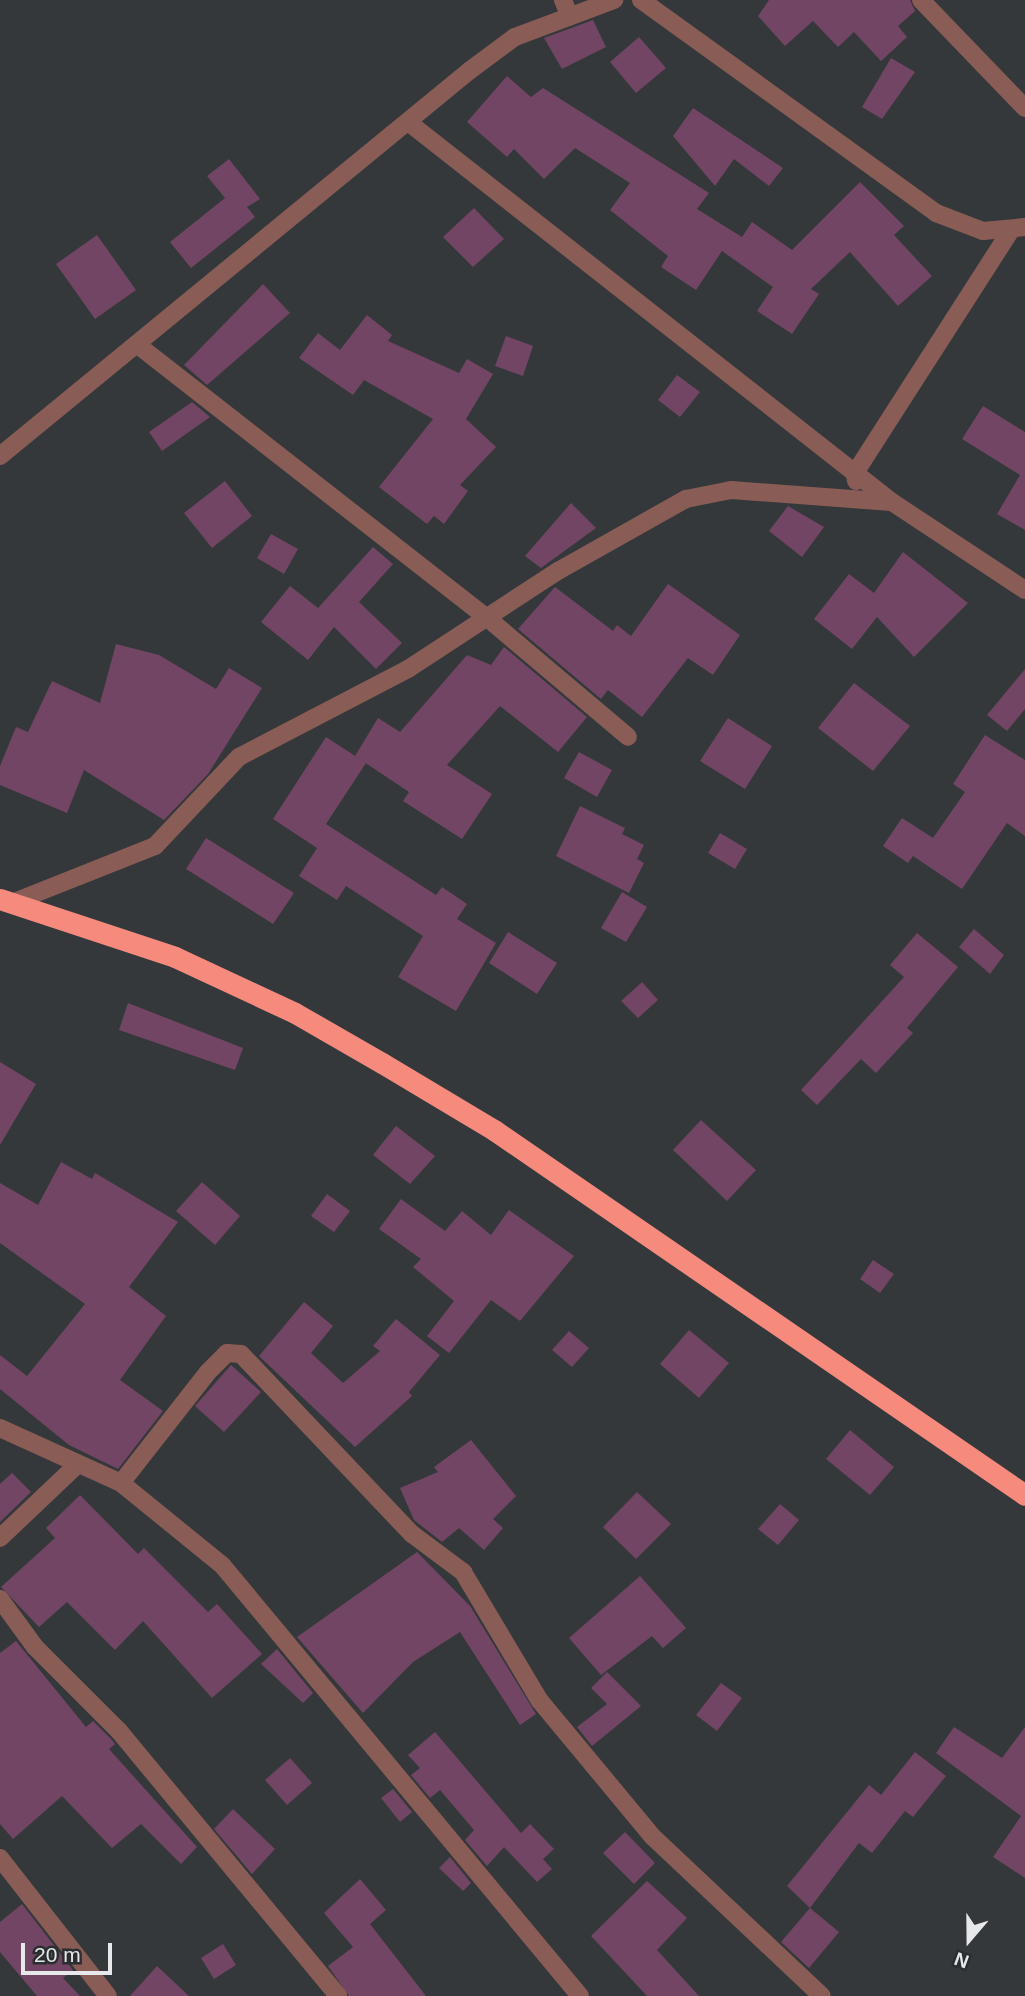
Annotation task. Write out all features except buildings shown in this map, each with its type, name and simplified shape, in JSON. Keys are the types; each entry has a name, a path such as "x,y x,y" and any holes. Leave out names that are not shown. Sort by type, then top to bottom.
{"highway":[{"path":"7,901 175,957 295,1013 382,1063 494,1130 1025,1495"}],"street":[{"path":"563,0 570,17"},
{"path":"0,456 139,346 322,185 408,122 515,37 614,0"},
{"path":"641,0 936,214 959,225 1018,229 855,473 858,495"},
{"path":"921,0 1025,108"},
{"path":"408,122 892,502 1025,590"},
{"path":"139,346 485,616 628,737"},
{"path":"7,901 155,846 239,757 408,669 485,616 705,492 858,495 892,502"},
{"path":"121,1483 208,1372 228,1353 242,1354 412,1534 463,1572 540,1701 653,1837 822,1996"},
{"path":"0,1428 121,1483 222,1566 580,1996"},
{"path":"0,1538 77,1465"},
{"path":"0,1599 35,1647 119,1731 338,1996"},
{"path":"0,1858 108,1996"}]}
